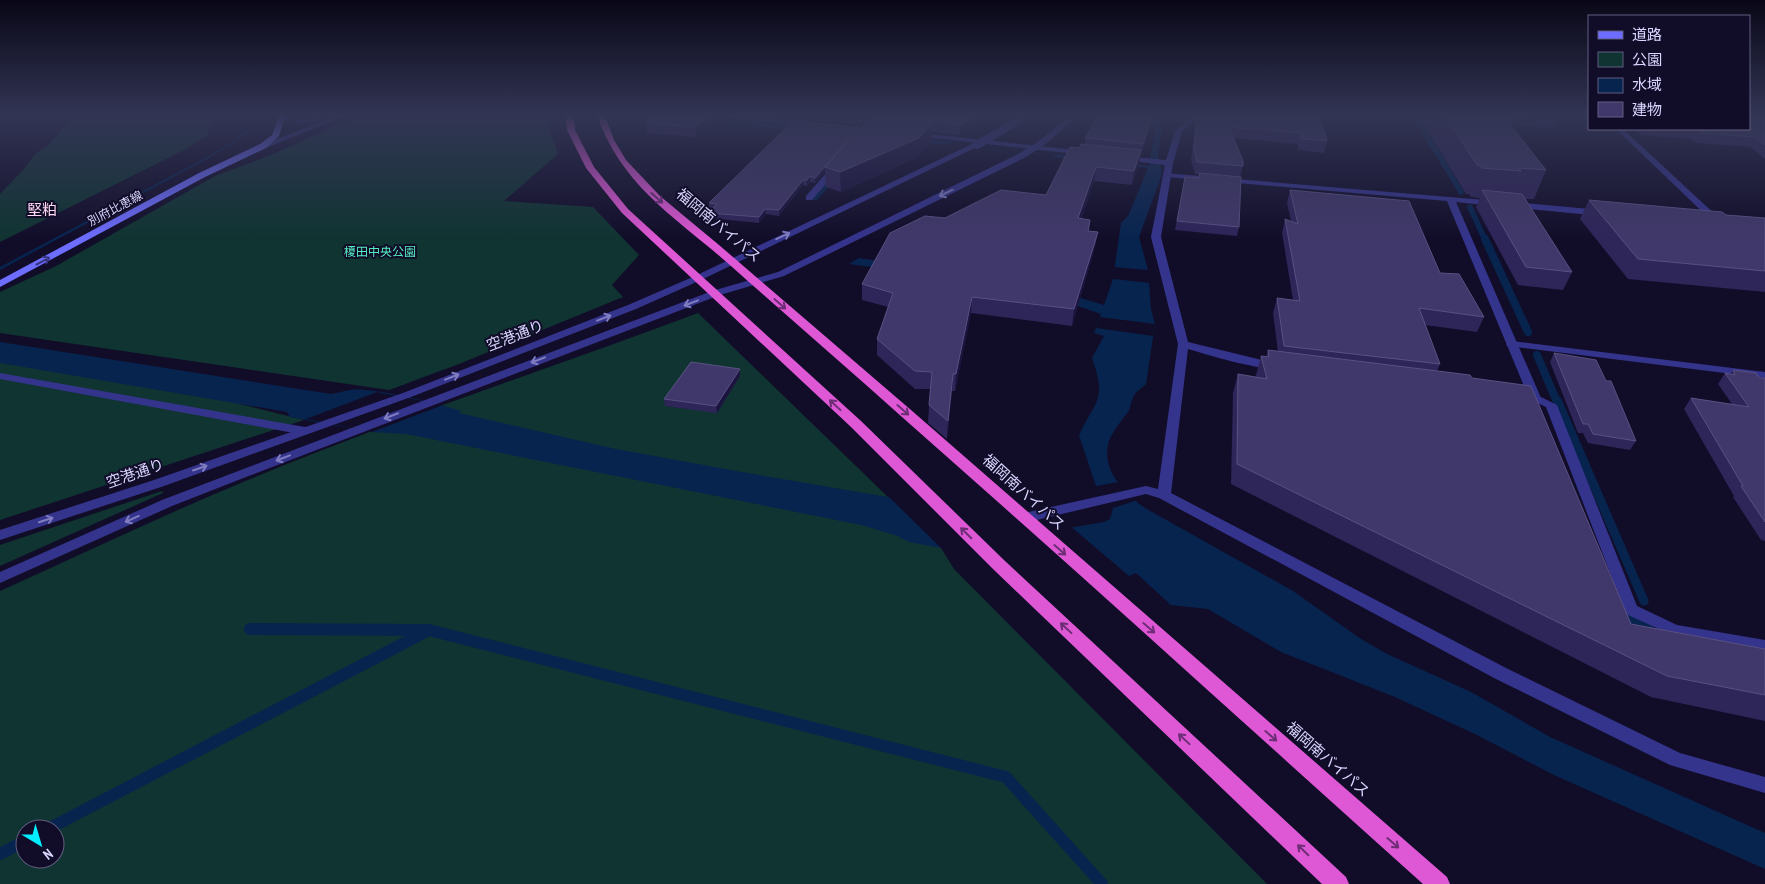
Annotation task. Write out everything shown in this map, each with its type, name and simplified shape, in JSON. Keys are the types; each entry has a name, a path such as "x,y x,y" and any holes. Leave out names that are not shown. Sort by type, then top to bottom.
{"highway":[{"path":"584,157 600,184 625,211 856,424 999,565 1338,884"},
{"name":"福岡南バイパス","path":"622,157 647,189 906,413 1439,884"}],"main road":[{"name":"別府比恵線","path":"0,284 202,175 239,157"}],"street":[{"name":"空港通り","path":"0,535 407,395 632,307 733,262 952,157"},
{"path":"0,578 167,503 328,440 716,293 753,280 781,274 1018,157"},
{"path":"1122,157 1165,163"},
{"path":"1164,495 1183,344 1156,237 1167,175 1165,163 1168,157"},
{"path":"1650,157 1724,224 1709,222"},
{"path":"809,198 844,158"},
{"path":"1167,175 1610,214"},
{"path":"1450,199 1535,398"},
{"path":"1183,344 1259,364 1289,368"},
{"path":"1511,344 1765,376"},
{"path":"0,376 305,431"},
{"path":"1515,396 1535,398 1551,405 1631,610 1674,630 1765,646"},
{"path":"1024,518 1146,490 1164,495 1502,674 1676,760 1765,785"}],"green space":[{"path":"33,157 169,157 0,242 0,194"},
{"name":"榎田中央公園","path":"265,157 554,157 504,201 593,207 639,255 612,285 623,297 459,364 389,390 0,333 0,292 56,266 215,176"},
{"path":"698,313 941,548 954,569 1267,884 0,884 0,591 186,506 304,457"},
{"path":"0,344 304,420 0,520"},
{"path":"162,491 163,493 0,566 0,545"}],"water":[{"path":"207,157 210,157 0,270 0,267"},
{"path":"842,157 855,157 817,200 811,200"},
{"path":"1053,157 1077,157 1149,166 1150,157 1158,157 1162,174 1139,237 1148,270 1151,309 1155,324 1146,384 1134,396 1128,412 1117,426 1109,441 1107,451 1111,471 1122,488 1145,508 1293,591 1361,639 1387,654 1471,692 1550,737 1765,833 1765,869 1554,775 1475,734 1395,697 1281,652 1208,609 1171,605 941,548 909,542 895,535 861,525 406,434 372,432 290,417 287,412 0,363 0,342 331,394 359,389 388,393 438,404 461,411 459,413 616,449 1069,528 1104,522 1110,519 1113,508 1096,486 1079,435 1098,399 1099,383 1092,358 1104,336 1094,333 1101,314 1026,288 849,264 859,258 1033,284 1104,305 1113,279 1121,223 1128,216 1148,168"}],"pier":[{"path":"1114,267 1148,270 1150,283 1113,279"},
{"path":"1100,317 1155,324 1153,336 1096,328"},
{"path":"377,392 443,405 372,432 306,419"},
{"path":"1118,482 1135,501 1113,508 1096,486"},
{"path":"887,495 1063,527 1069,525 1129,576 1136,573 1171,605 941,548"}],"building":[{"path":"756,157 833,157 815,178 810,176 807,180 803,180 779,210 765,209 759,217 709,213 717,204 709,203"},
{"path":"834,157 874,157 840,172 825,167"},
{"path":"1065,157 1139,157 1134,171 1096,167 1078,218 1090,220 1088,231 1098,232 1074,309 972,297 956,374 953,374 948,421 929,405 932,372 915,371 877,339 893,293 862,284 890,233 925,216 945,218 1001,190 1046,195"},
{"path":"1196,157 1241,157 1243,166 1197,162"},
{"path":"1472,157 1536,157 1546,170 1519,168 1521,171 1482,168 1480,165 1477,165"},
{"path":"1199,173 1241,177 1239,227 1177,221 1185,177 1200,178"},
{"path":"1290,190 1409,201 1440,273 1459,274 1484,317 1419,308 1440,364 1284,346 1277,298 1300,301 1285,219 1298,224"},
{"path":"1482,190 1522,194 1572,272 1526,267"},
{"path":"1589,200 1722,212 1726,215 1765,218 1765,271 1638,259"},
{"path":"1268,350 1470,375 1472,378 1531,386 1631,624 1765,649 1765,695 1667,676 1237,464 1238,374 1267,379 1261,356 1269,357"},
{"path":"1554,353 1596,360 1606,381 1611,381 1636,441 1593,434 1588,424 1583,424"},
{"path":"691,362 740,369 716,406 664,399"},
{"path":"1733,370 1756,373 1759,378 1765,378 1765,522 1741,486 1743,486 1691,398 1749,407 1725,373 1735,375"}],"waterway":[{"path":"1440,157 1461,192"},
{"path":"1470,207 1485,240"},
{"path":"1485,239 1528,332"},
{"path":"1537,355 1557,402"},
{"path":"1557,400 1644,601"},
{"path":"1622,617 1648,630"},
{"path":"250,629 427,630"},
{"path":"65,820 429,630 1006,777 1102,884"},
{"path":"0,854 15,846"}],"district":[{"name":"堅粕","path":"42,209"}]}
